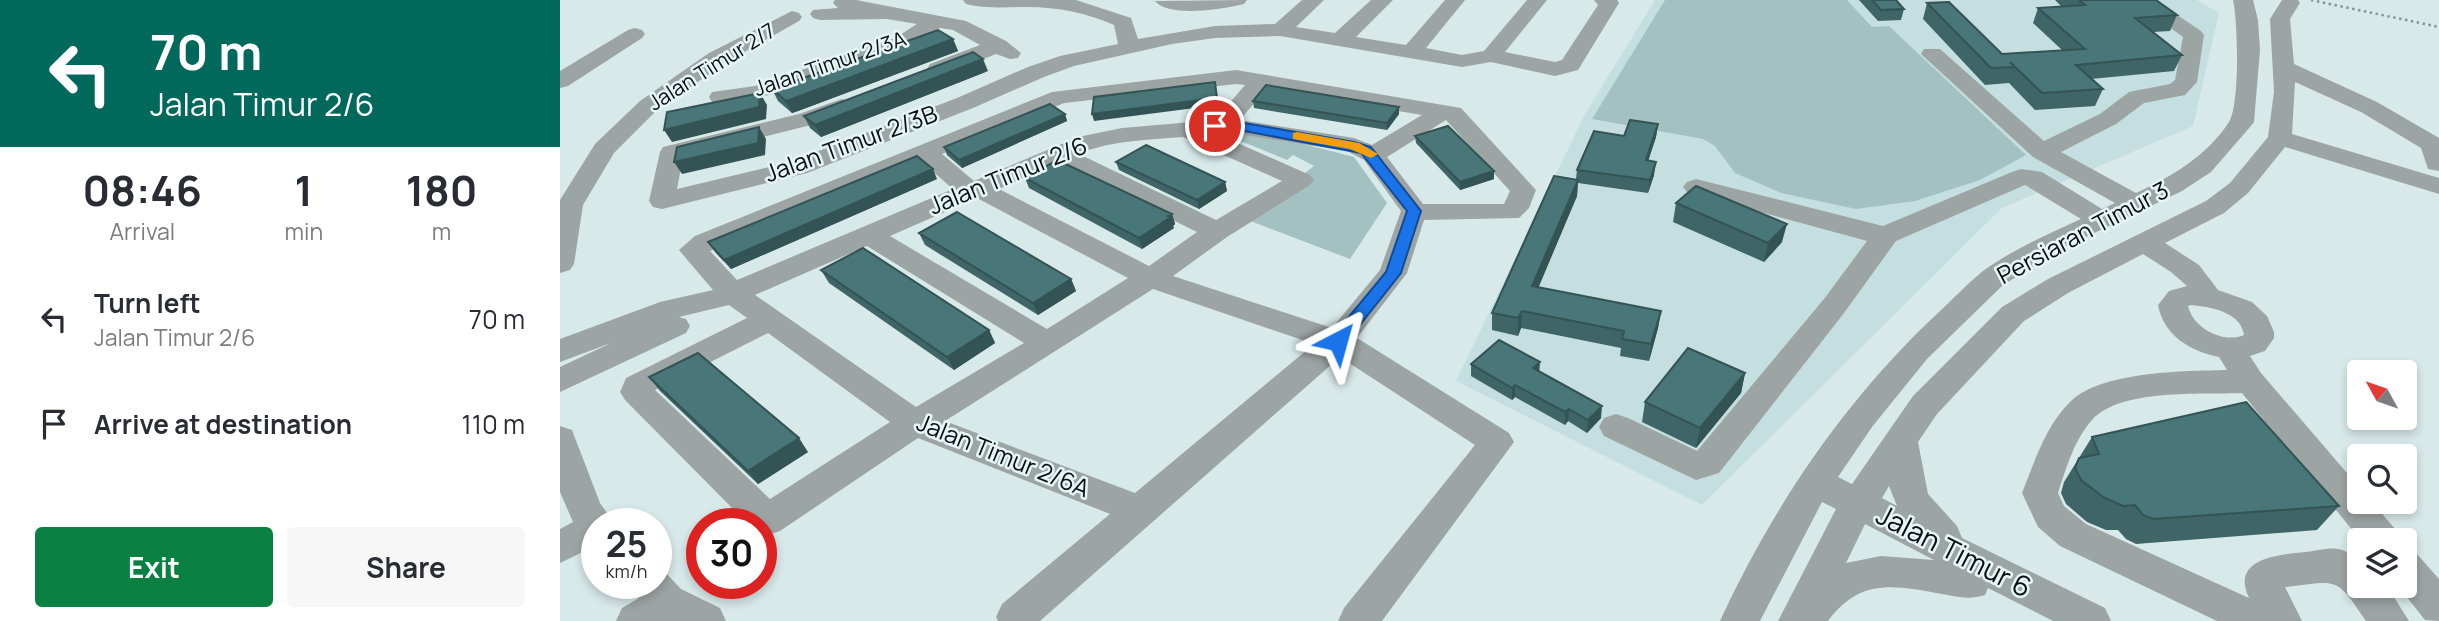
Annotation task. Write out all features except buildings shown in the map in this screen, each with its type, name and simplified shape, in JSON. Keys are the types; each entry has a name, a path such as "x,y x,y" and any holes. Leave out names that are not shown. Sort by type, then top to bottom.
{"street":[{"path":"973,0 993,3 1019,0 1093,4 1124,22 1129,46"},
{"path":"1118,19 1166,0 1209,6 1237,0"},
{"path":"1280,30 1314,0"},
{"path":"1340,40 1383,0"},
{"path":"1411,54 1455,0"},
{"path":"1537,0 1491,55 1555,69 1570,65 1609,3 1604,0"},
{"path":"2042,152 2108,119 2137,97 2177,90 2186,82 2194,35 2142,0"},
{"name":"Persiaran Timur 3","path":"1740,621 1811,490 1860,418 1916,351 1993,278 2057,240 2173,186 2203,167 2242,122 2249,50 2244,0"},
{"path":"2254,0 2299,1"},
{"path":"2284,68 2369,107 2432,144 2438,175 2280,138 2285,92 2280,19 2299,1"},
{"path":"820,14 844,2 887,13 960,25 999,45 1036,72"},
{"path":"790,4 820,14 887,13"},
{"name":"Jalan Timur 2/7","path":"560,264 570,205 604,149 648,106 790,4"},
{"name":"Jalan Timur 2/3A","path":"720,97 772,88 902,42 937,21"},
{"name":"Jalan Timur 2/3B","path":"859,99 807,119 672,152 662,201 798,168 965,103 1036,72 1129,46 1214,32 1280,30 1462,61 1491,55"},
{"path":"561,80 635,34"},
{"path":"923,75 999,45"},
{"path":"1932,54 2042,152 2134,203"},
{"path":"925,152 1060,97 1236,78 1261,80 1444,111 1458,116 1520,186 1522,195 1516,208 1500,214 1414,211 1373,155 1444,111"},
{"path":"1223,126 1261,80"},
{"path":"1083,93 1087,142"},
{"name":"Jalan Timur 2/6","path":"728,295 1087,142 1122,135 1223,126 1354,145 1373,155"},
{"path":"769,320 649,379 637,386 636,392 768,520 915,423 1047,343 1150,278 1217,231 1301,180 1184,129"},
{"name":"Persiaran Timur 3","path":"1801,621 1854,511 1925,405 2012,314 2058,286 2215,207 2239,188 2280,138"},
{"path":"925,152 974,189 1150,278 1338,341 1497,442 1358,621"},
{"name":"Jalan Timur 2/6A","path":"925,152 697,246 693,250 695,255 728,295 769,320 915,423 1142,511"},
{"path":"1057,153 1217,231"},
{"path":"1696,187 1871,234 1886,235 2021,177 2033,177 2102,220"},
{"path":"1016,617 1338,341 1393,273 1414,211"},
{"path":"868,235 1047,343"},
{"path":"1616,427 1696,466 1707,463 1834,306 1886,235"},
{"path":"2145,243 2184,268 2203,285 2207,296"},
{"path":"560,351 670,309 728,295"},
{"path":"560,380 682,323 728,295"},
{"path":"2191,295 2207,296 2241,310 2256,323 2258,339 2252,345 2228,347 2193,335 2180,325 2173,314 2172,305 2179,298 2191,295"},
{"path":"2228,347 2250,381 2372,528"},
{"path":"2250,381 2128,388 2087,405 2058,444 2040,493 2051,516 2073,535 2258,621"},
{"path":"560,439 583,508"},
{"path":"1901,440 1903,474 1914,507 1973,573"},
{"name":"Jalan Timur 6","path":"1811,490 1973,573 2091,621"},
{"path":"560,548 581,536"},
{"path":"2282,621 2266,592 2265,578 2273,572 2337,565 2347,571"},
{"path":"1801,621 1833,586 1859,576 1885,571 1973,573"},
{"name":"Jalan Timur 6","path":"1973,573 2047,621"},
{"path":"2417,582 2439,608"},
{"path":"2373,598 2389,621"},
{"path":"651,602 706,621"}],"path":[{"path":"2299,1 2439,27"}],"shaded area":[{"path":"1655,0 2197,0 2219,13 2193,126 2002,208 1702,505 1456,381 1585,114"},
{"path":"1665,0 1847,0 1872,27 1889,26 2026,155 1980,180 1915,201 1856,209 1781,193 1735,173 1715,146 1703,139 1592,119"},
{"path":"1244,129 1354,157 1387,203 1350,259 1245,219 1314,166 1293,155 1287,160 1231,137 1231,130"}],"slow traffic":[{"path":"1297,136 1354,145 1371,154"}],"route":[{"path":"1215,126 1244,127 1354,145 1366,150 1373,155 1414,211 1393,273 1338,341"}]}
